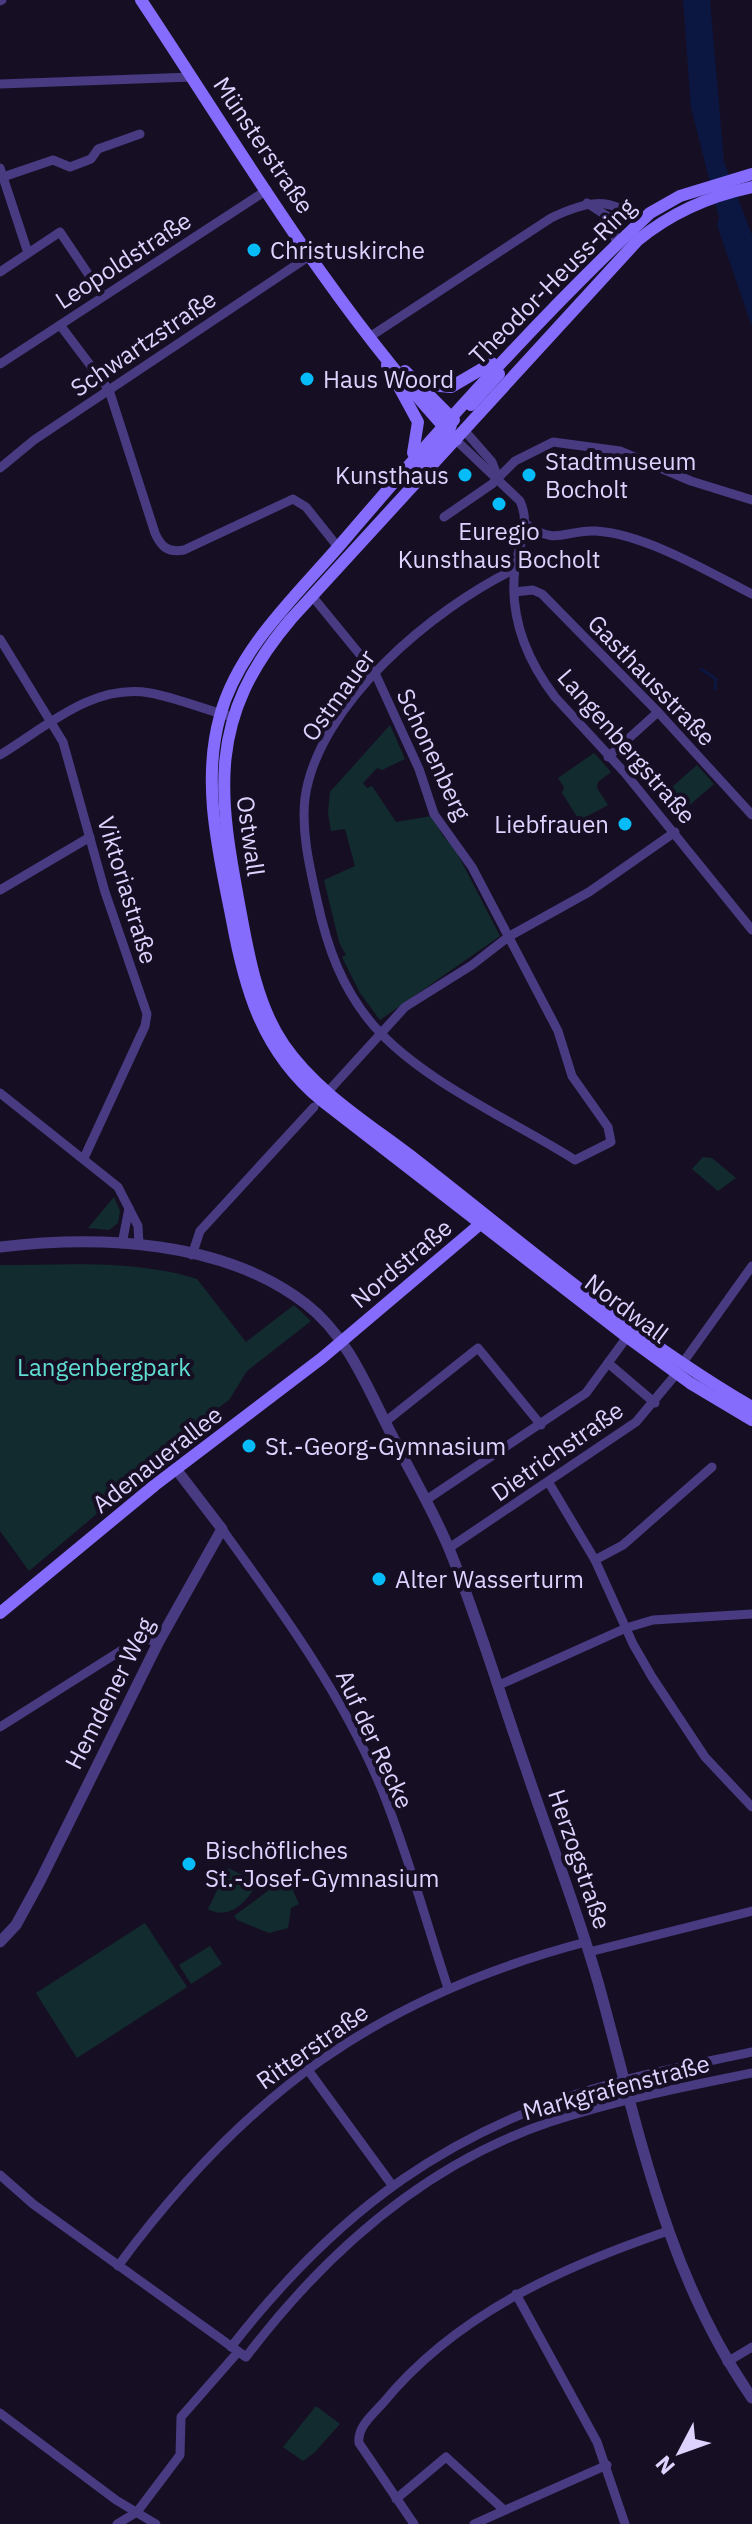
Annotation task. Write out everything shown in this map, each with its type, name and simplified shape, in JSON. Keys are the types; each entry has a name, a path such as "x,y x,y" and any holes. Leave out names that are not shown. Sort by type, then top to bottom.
{"main road":[{"name":"Münsterstraße","path":"141,0 311,255 382,351 453,428"},
{"name":"Theodor-Heuss-Ring","path":"512,351 617,245 666,202 749,181"},
{"name":"Theodor-Heuss-Ring","path":"453,428 618,258 668,217 701,195"},
{"name":"Münsterstraße","path":"382,351 419,384 453,428"},
{"name":"Ostwall","path":"382,351 393,380 418,422 417,445 407,467"},
{"path":"453,428 497,377 512,351"},
{"path":"419,384 451,387 512,351"},
{"name":"Ostwall","path":"453,428 407,467 250,654 233,681 226,715 213,750 214,819 240,962 255,1011 273,1048 295,1076 320,1100 484,1221"},
{"name":"Ostwall","path":"226,715 263,653 375,527 453,428"},
{"name":"Nordwall","path":"484,1221 627,1337 752,1407"},
{"name":"Nordwall","path":"484,1221 752,1420"},
{"name":"Nordstraße","path":"342,1341 484,1221"},
{"name":"Adenauerallee","path":"0,1613 176,1469 342,1341"}],"street":[{"path":"0,84 192,77"},
{"path":"28,253 2,179 53,160 70,167 91,159 98,149 140,134"},
{"name":"Leopoldstraße","path":"0,364 267,190"},
{"path":"371,336 551,218 587,203 612,203 640,223"},
{"path":"587,203 610,218 617,245"},
{"path":"0,272 60,232 103,296"},
{"name":"Schwartzstraße","path":"0,468 34,440 311,255"},
{"path":"60,325 109,390 155,533 164,548 173,552 184,550 293,499 306,507 338,547"},
{"path":"453,428 492,462 498,478 520,501 526,524 555,538 584,531 617,535 681,559 752,594"},
{"path":"444,517 498,478 515,461 553,442 620,451 691,481 752,500"},
{"name":"Langenbergstraße","path":"526,524 515,569 514,592 522,641 537,672 675,832 752,930"},
{"name":"Ostmauer","path":"515,569 425,625 375,673 331,731 319,754 308,783 304,821 317,899 335,963 359,1006 381,1033 445,1081 575,1160 611,1142 608,1127"},
{"name":"Gasthausstraße","path":"514,592 533,590 542,594 658,712 752,815"},
{"name":"Schonenberg","path":"312,596 375,673 419,769 434,814 462,849 558,1031 572,1076 608,1127"},
{"name":"Viktoriastraße","path":"0,639 69,758 90,837 147,1014 145,1026 84,1158"},
{"path":"0,660 10,654"},
{"path":"0,755 106,693 135,691 226,715"},
{"path":"608,757 658,712"},
{"path":"192,1255 200,1231 405,1007 472,965 508,937 589,892 675,832"},
{"path":"0,890 90,837"},
{"path":"0,1093 118,1187 130,1205 138,1226 139,1245"},
{"path":"122,1244 130,1205"},
{"name":"Herzogstraße","path":"0,1247 45,1242 122,1244 192,1255 275,1284 308,1306 342,1341 449,1548 499,1685 587,1947 645,2166 668,2231 685,2277 727,2362 752,2398"},
{"name":"Dietrichstraße","path":"449,1548 617,1437 655,1403 752,1266"},
{"path":"426,1500 586,1393 627,1337"},
{"path":"385,1422 478,1348 541,1425"},
{"path":"608,1363 655,1403"},
{"path":"595,1560 623,1545 712,1467"},
{"path":"176,1469 222,1529"},
{"path":"549,1483 595,1560 652,1677 705,1757 752,1807"},
{"name":"Hemdener Weg","path":"0,1942 16,1925 34,1892 158,1643 222,1529"},
{"name":"Auf der Recke","path":"222,1529 320,1671 362,1749 382,1790 448,1988"},
{"path":"499,1685 626,1628 686,1616 752,1614"},
{"path":"0,1727 133,1643 147,1639 158,1643"},
{"name":"Ritterstraße","path":"118,2266 166,2201 219,2144 265,2101 391,2016 448,1988 587,1947 752,1911"},
{"name":"Markgrafenstraße","path":"117,2524 137,2512 180,2455 181,2417 235,2350 278,2287 392,2185 452,2147 517,2116 623,2080 752,2052"},
{"path":"308,2070 392,2185"},
{"name":"Markgrafenstraße","path":"235,2350 246,2357 318,2271 402,2199 497,2143 549,2122 628,2100 752,2073"},
{"path":"0,2175 118,2266 235,2350"},
{"path":"414,2524 362,2451 360,2431 391,2393 433,2353 516,2294 566,2269 668,2231"},
{"path":"516,2294 607,2465 625,2524"},
{"path":"727,2362 752,2347"},
{"path":"0,2413 116,2500 156,2524"},
{"path":"396,2499 446,2457 504,2510"},
{"path":"474,2524 607,2465"}],"green space":[{"path":"390,725 405,759 382,770 377,768 363,783 367,788 372,786 396,822 432,816 443,836 454,847 500,936 380,1020 360,993 342,957 346,955 339,942 324,880 355,866 345,829 331,831 328,813 330,792"},
{"path":"594,753 611,772 598,782 597,788 608,805 582,819 578,818 562,793 564,787 558,778"},
{"path":"697,765 714,784 678,815 663,795"},
{"path":"703,1157 712,1158 736,1178 718,1191 692,1169"},
{"path":"114,1197 120,1211 118,1223 109,1230 88,1228"},
{"name":"Langenbergpark","path":"0,1265 124,1266 149,1268 197,1279 246,1342 294,1305 311,1321 247,1371 229,1400 139,1467 143,1475 29,1571 0,1531"},
{"path":"228,1868 257,1882 244,1902 231,1911 223,1913 208,1909"},
{"path":"285,1872 299,1904 291,1908 288,1928 269,1933 237,1920 234,1916 269,1890"},
{"path":"145,1923 187,1987 77,2058 36,1993"},
{"path":"210,1946 222,1964 191,1984 179,1965"},
{"path":"316,2406 340,2424 303,2461 283,2447"}],"water":[{"path":"683,0 710,0 724,162 752,235 752,327 717,225 719,218 691,108"}],"waterway":[{"path":"701,669 716,679 715,689"}],"place":[{"name":"Christuskirche","path":"254,250"},
{"name":"Haus Woord","path":"307,379"},
{"name":"Kunsthaus","path":"465,475"},
{"name":"Stadtmuseum Bocholt","path":"529,475"},
{"name":"Euregio Kunsthaus Bocholt","path":"499,504"},
{"name":"Liebfrauen","path":"625,824"},
{"name":"St.-Georg-Gymnasium","path":"249,1446"},
{"name":"Alter Wasserturm","path":"379,1579"},
{"name":"Bischöfliches St.-Josef-Gymnasium","path":"189,1864"}]}
